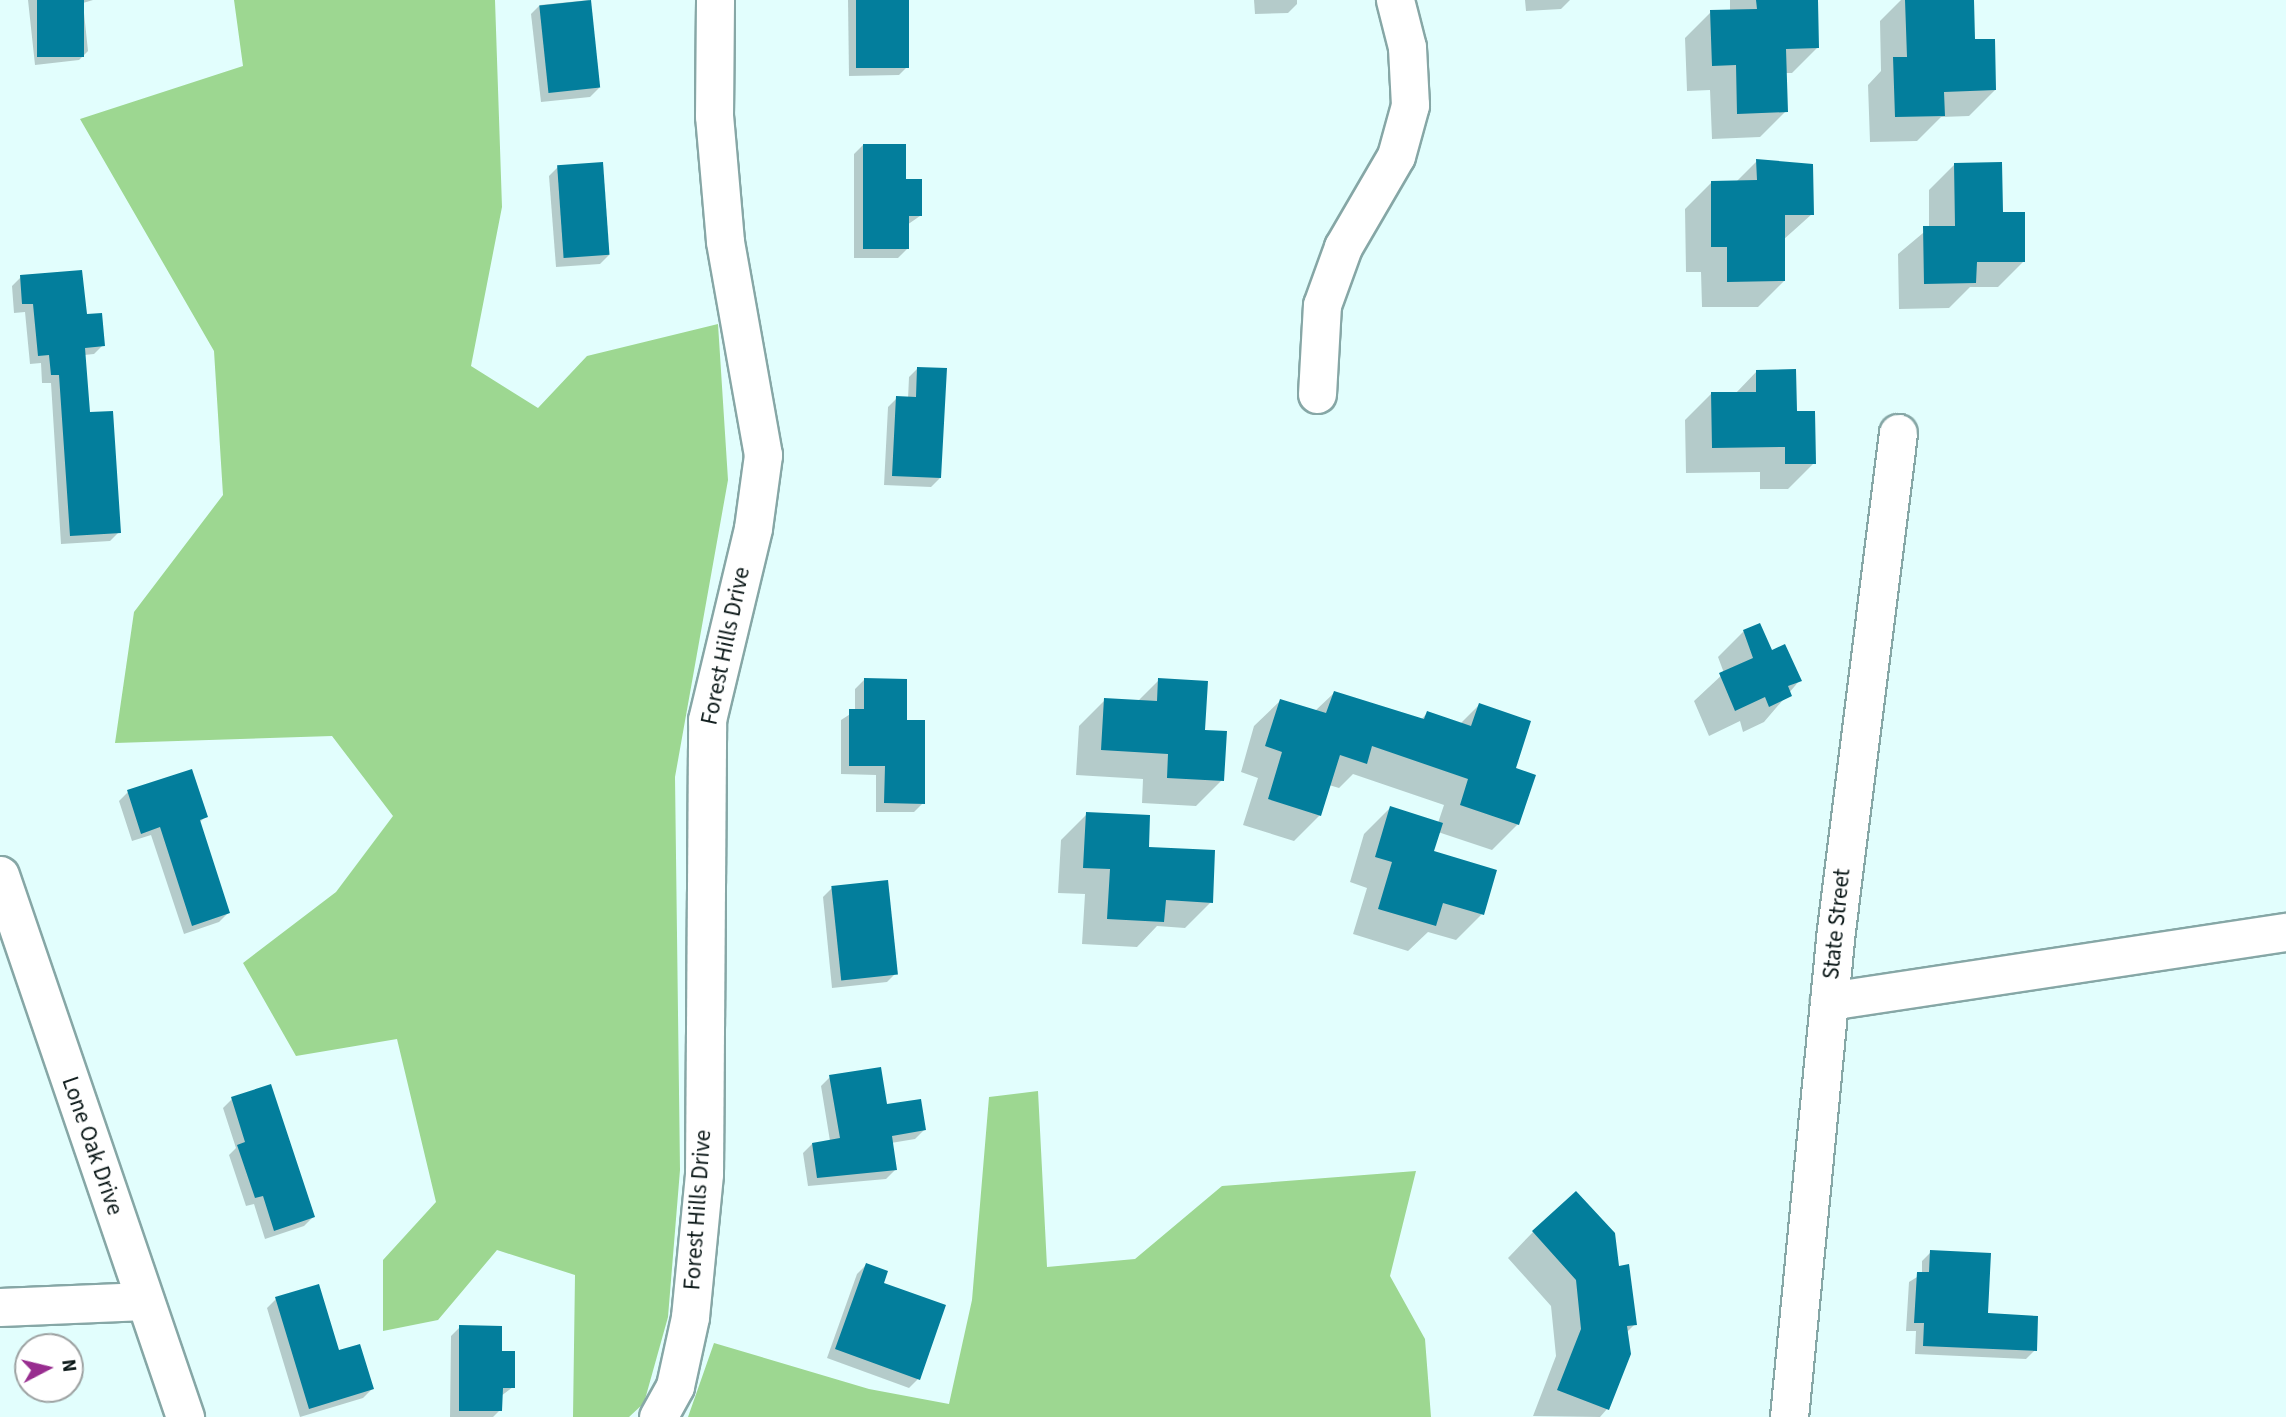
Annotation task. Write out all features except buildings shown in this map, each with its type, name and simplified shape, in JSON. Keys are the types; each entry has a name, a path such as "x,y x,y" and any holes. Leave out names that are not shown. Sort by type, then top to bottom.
{"street":[{"name":"Forest Hills Drive","path":"658,1417 675,1386 690,1317 704,1174 707,720 753,528 763,455 725,242 714,116 715,0"},
{"path":"1317,394 1322,305 1343,247 1396,156 1410,105 1407,47 1395,0"},
{"name":"State Street","path":"1789,1417 1829,1001 1898,433"},
{"name":"Lone Oak Drive","path":"0,875 185,1417"},
{"path":"1829,1001 2286,932"},
{"path":"0,1307 145,1301"}],"green space":[{"path":"234,0 495,0 502,207 471,366 538,408 587,356 718,324 728,480 675,777 680,1170 668,1317 644,1403 629,1417 573,1417 575,1275 497,1250 438,1320 383,1331 383,1260 436,1202 397,1039 296,1056 243,963 336,892 393,816 332,736 115,743 134,612 223,495 214,351 80,119 243,66"},
{"path":"1038,1091 1047,1267 1135,1259 1222,1186 1416,1171 1390,1276 1425,1339 1431,1417 688,1417 714,1343 869,1389 949,1404 972,1300 989,1097"}]}
